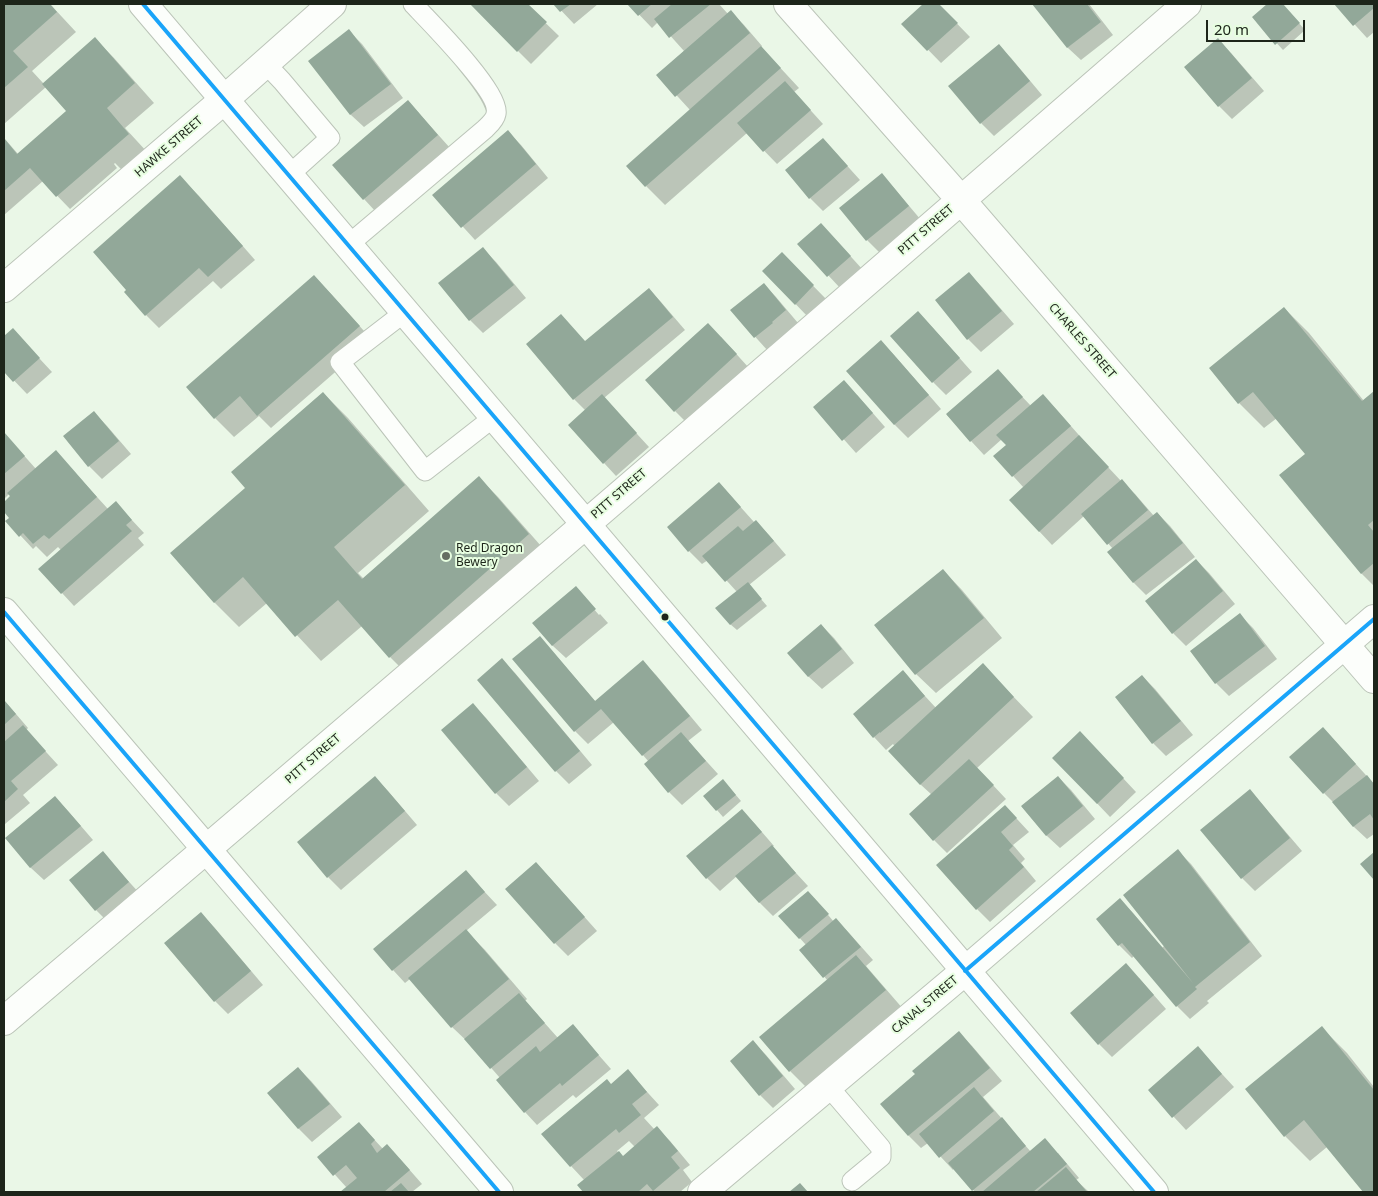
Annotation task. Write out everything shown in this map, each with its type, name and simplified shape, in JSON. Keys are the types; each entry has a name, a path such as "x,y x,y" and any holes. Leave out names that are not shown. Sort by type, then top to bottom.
{"street":[{"path":"143,4 1154,1192"},
{"name":"HAWKE STREET","path":"4,288 225,99 332,4"},
{"name":"CHARLES STREET","path":"788,4 961,200 1374,679"},
{"name":"PITT STREET","path":"4,1022 1187,4"},
{"path":"4,612 499,1192"},
{"name":"CANAL STREET","path":"702,1192 965,971 1374,619"}],"lane":[{"path":"348,245 485,129 494,120 496,114 493,101 479,79 413,4"},
{"path":"265,63 330,138 289,175"},
{"path":"405,312 340,362 425,470 494,417"},
{"path":"828,1086 881,1148 881,1157 852,1181"}],"building":[{"path":"4,4 50,4 57,12 13,51 28,67 4,88"},
{"path":"470,4 528,4 547,22 517,52"},
{"path":"553,4 571,4 560,12"},
{"path":"627,4 652,4 638,16"},
{"path":"672,4 711,4 669,38 654,19"},
{"path":"923,4 939,4 958,23 927,51 901,24"},
{"path":"1032,4 1087,4 1101,22 1067,48"},
{"path":"1267,4 1283,4 1300,23 1275,45 1252,17"},
{"path":"1334,4 1374,4 1374,8 1353,26"},
{"path":"731,10 750,33 675,97 656,75"},
{"path":"349,29 391,84 350,115 308,61"},
{"path":"95,37 135,83 107,108 129,134 56,197 30,168 4,191 4,138 17,154 66,111 42,84"},
{"path":"1218,38 1252,78 1218,107 1184,67"},
{"path":"999,44 1030,81 980,124 948,86"},
{"path":"761,46 781,68 645,187 626,166"},
{"path":"785,81 811,110 763,152 737,123"},
{"path":"408,100 438,135 363,200 332,165"},
{"path":"508,130 536,164 461,228 432,195"},
{"path":"823,138 848,166 809,199 785,170"},
{"path":"882,173 909,206 866,241 839,208"},
{"path":"180,175 243,246 208,277 199,268 145,316 124,292 126,290 93,252"},
{"path":"821,223 851,256 827,277 797,244"},
{"path":"483,247 514,285 469,321 438,283"},
{"path":"782,252 814,285 795,305 762,271"},
{"path":"969,272 1002,311 967,340 935,300"},
{"path":"314,275 360,326 257,416 240,396 214,419 186,387"},
{"path":"764,283 786,310 754,338 730,310"},
{"path":"649,288 673,317 573,400 526,344 561,314 585,341"},
{"path":"1284,307 1362,401 1374,391 1374,520 1368,525 1374,532 1374,563 1361,574 1279,475 1305,454 1253,392 1238,404 1209,368"},
{"path":"918,311 960,358 932,383 890,336"},
{"path":"708,323 737,354 674,412 645,380"},
{"path":"13,328 40,358 13,382 4,372 4,336"},
{"path":"881,340 929,395 894,425 846,371"},
{"path":"998,369 1023,397 970,442 946,414"},
{"path":"844,380 873,413 842,441 813,407"},
{"path":"323,392 405,485 334,547 362,579 479,476 529,534 389,658 338,600 295,637 243,577 214,603 170,553 245,488 231,472"},
{"path":"602,394 637,433 603,464 568,425"},
{"path":"1043,394 1071,426 1012,477 993,456 1006,445 996,435"},
{"path":"94,411 119,441 88,467 63,436"},
{"path":"4,432 25,456 4,474"},
{"path":"1079,435 1109,467 1039,532 1009,500"},
{"path":"56,450 97,497 49,539 44,535 33,544 23,533 19,537 5,521 9,518 4,512 4,502 10,496 7,493"},
{"path":"1122,479 1148,510 1107,545 1081,514"},
{"path":"719,482 741,507 688,552 667,527"},
{"path":"116,501 132,520 126,525 132,531 61,594 38,569"},
{"path":"1157,512 1183,543 1133,583 1107,552"},
{"path":"756,520 774,541 725,582 702,556 738,526 743,531"},
{"path":"1196,559 1223,591 1172,634 1145,601"},
{"path":"943,569 984,618 915,675 874,625"},
{"path":"748,582 762,599 730,625 715,608"},
{"path":"576,586 596,609 552,646 532,623"},
{"path":"1240,613 1265,646 1215,684 1190,651"},
{"path":"821,624 842,649 808,677 787,653"},
{"path":"540,636 595,701 643,660 690,716 642,756 601,709 574,732 512,659"},
{"path":"502,658 580,751 555,772 477,680"},
{"path":"983,663 1014,697 920,785 888,751"},
{"path":"903,670 925,696 873,738 853,714"},
{"path":"1142,675 1181,721 1152,744 1115,697"},
{"path":"4,700 16,714 4,725"},
{"path":"473,703 527,767 495,794 441,730"},
{"path":"23,725 46,751 11,781 18,789 4,802 4,742"},
{"path":"1323,727 1356,764 1323,794 1289,757"},
{"path":"1080,731 1124,778 1097,804 1052,758"},
{"path":"681,732 706,761 668,793 644,764"},
{"path":"969,759 994,785 933,841 909,814"},
{"path":"1367,775 1374,784 1374,820 1370,814 1353,827 1332,802"},
{"path":"375,776 405,811 327,878 297,842"},
{"path":"1058,776 1083,806 1046,836 1021,806"},
{"path":"723,779 736,795 716,811 703,796"},
{"path":"1250,789 1290,838 1241,879 1200,830"},
{"path":"55,796 81,826 30,868 5,838"},
{"path":"1005,805 1017,818 1001,832 1013,846 1009,850 1024,867 976,910 936,865"},
{"path":"742,809 762,832 706,879 686,856"},
{"path":"772,845 796,873 759,903 735,876"},
{"path":"1178,849 1250,942 1195,987 1197,989 1176,1007 1122,943 1118,946 1096,919 1120,898 1193,983 1123,895"},
{"path":"103,851 129,882 95,911 69,880"},
{"path":"1374,852 1374,880 1360,864"},
{"path":"536,862 585,917 554,944 505,889"},
{"path":"466,870 485,892 392,971 373,949"},
{"path":"808,891 829,914 799,939 778,916"},
{"path":"201,912 251,971 214,1002 164,943"},
{"path":"836,918 861,947 823,978 799,950"},
{"path":"466,929 509,979 451,1028 408,978"},
{"path":"856,955 886,990 789,1072 759,1037"},
{"path":"1126,963 1154,995 1098,1045 1070,1013"},
{"path":"519,993 545,1023 490,1069 464,1039"},
{"path":"573,1024 599,1055 562,1086 560,1083 524,1113 496,1080 536,1046 540,1052"},
{"path":"1322,1026 1374,1090 1374,1192 1363,1192 1304,1120 1284,1137 1245,1089"},
{"path":"959,1031 990,1068 908,1136 880,1104 915,1074 912,1071"},
{"path":"753,1040 783,1076 759,1096 730,1061"},
{"path":"1198,1046 1222,1074 1172,1118 1148,1090"},
{"path":"298,1067 330,1104 298,1129 267,1093"},
{"path":"628,1069 647,1092 632,1104 641,1115 619,1133 616,1129 570,1167 541,1134 607,1079 611,1084"},
{"path":"974,1087 994,1111 939,1158 919,1134"},
{"path":"1002,1117 1026,1146 972,1191 948,1163"},
{"path":"359,1122 375,1140 371,1144 377,1153 387,1144 410,1170 384,1192 340,1192 357,1178 346,1165 333,1176 317,1157"},
{"path":"657,1126 678,1151 671,1157 680,1168 653,1191 647,1184 638,1192 583,1192 577,1185 619,1151 623,1156"},
{"path":"1045,1138 1067,1164 1033,1192 982,1192"},
{"path":"1066,1167 1087,1192 1036,1192"},
{"path":"401,1183 409,1192 390,1192"},
{"path":"800,1183 808,1192 789,1192"}],"transit line":[{"path":"143,4 1154,1192"},
{"path":"4,612 499,1192"},
{"path":"965,971 1374,619"}],"place":[{"name":"Red Dragon Bewery","path":"446,556"}]}
